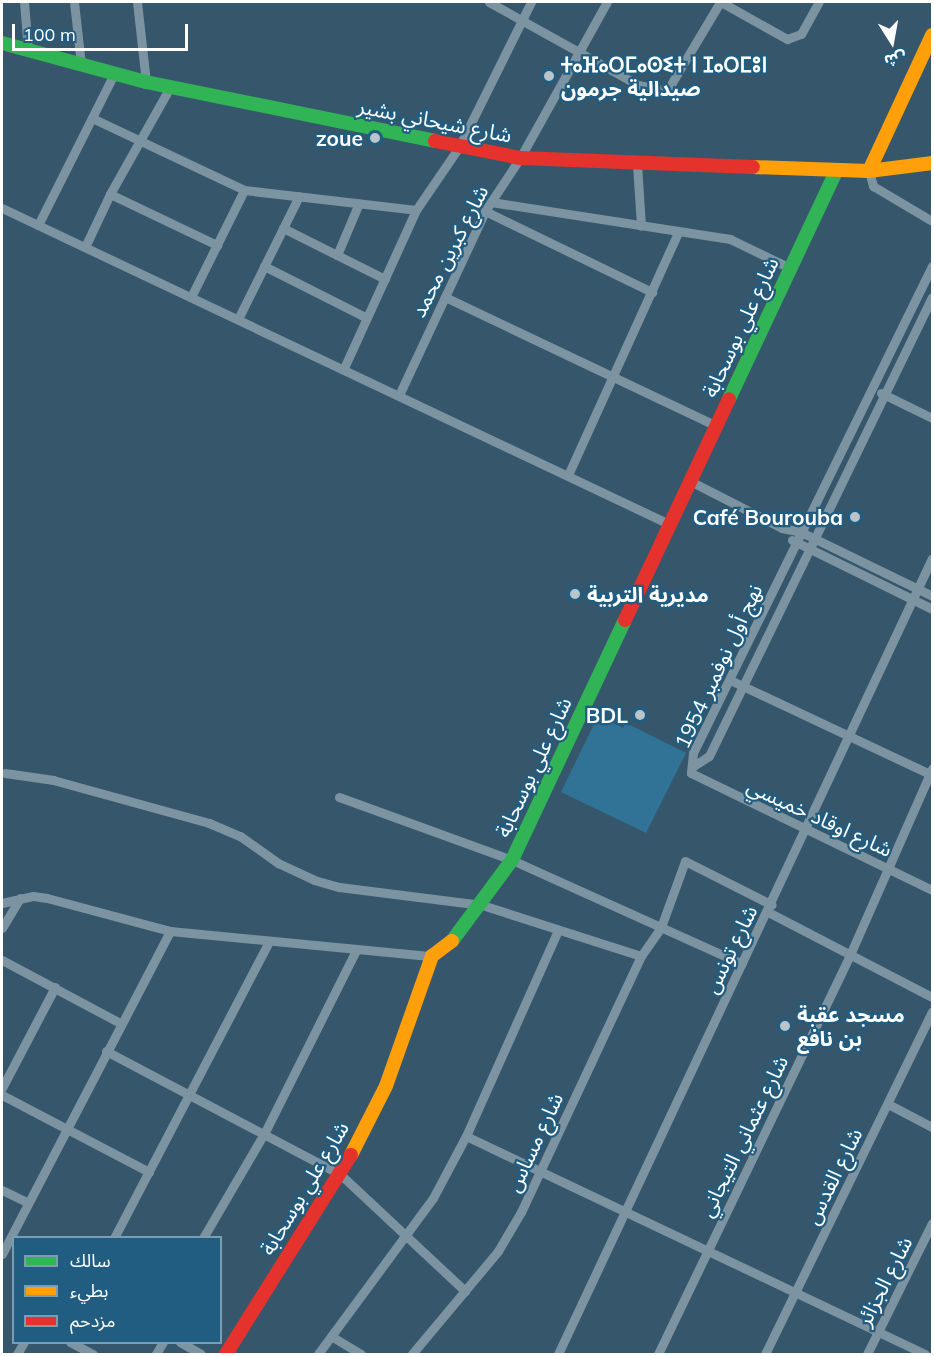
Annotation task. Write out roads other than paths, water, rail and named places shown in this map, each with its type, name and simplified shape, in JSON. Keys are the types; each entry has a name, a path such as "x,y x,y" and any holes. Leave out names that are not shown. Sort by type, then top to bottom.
{"street":[{"path":"24,2 28,51"},
{"path":"74,2 81,64"},
{"path":"137,2 146,82"},
{"path":"489,2 638,85 661,90 670,86 721,2 776,33 793,39 801,34 819,2"},
{"path":"344,368 417,210 459,147 531,2"},
{"name":"شارع كبرين محمد","path":"399,395 485,211 520,158 607,2"},
{"path":"933,35 869,171 873,186 933,221"},
{"name":"شارع شيحاني بشير","path":"2,43 146,82 520,158 869,171 933,163"},
{"path":"38,225 114,74"},
{"path":"86,247 110,194 170,87"},
{"path":"92,118 244,190 417,210"},
{"path":"637,164 641,226"},
{"name":"شارع علي بوسحابة","path":"226,1354 340,1175 386,1086 432,957 447,946 482,905 512,860 837,170"},
{"path":"191,297 244,190"},
{"path":"110,194 217,245"},
{"path":"238,319 299,196"},
{"path":"491,202 678,233 730,239 790,268"},
{"path":"337,255 359,203"},
{"path":"2,208 344,368 671,525"},
{"path":"485,211 652,292"},
{"path":"283,228 385,279"},
{"path":"568,475 678,233"},
{"path":"264,266 367,318"},
{"name":"نهج أول نوفمبر 1954","path":"692,772 693,753 870,388 933,266"},
{"path":"445,297 614,375 717,426"},
{"name":"نهج أول نوفمبر 1954","path":"692,772 709,756 933,297"},
{"path":"870,388 933,418"},
{"path":"857,417 870,424"},
{"path":"692,482 782,528 801,532 933,596"},
{"path":"782,528 795,543 933,609"},
{"name":"شارع تونس","path":"558,1354 624,1208 770,909 848,736 933,558"},
{"path":"730,680 932,773"},
{"name":"شارع اوقاد خميسي","path":"692,772 806,832 933,890"},
{"path":"5,773 52,780 209,823 240,836 290,869 331,885 482,905 641,956"},
{"name":"شارع عثماني التيجاني","path":"658,1354 849,957 932,773"},
{"path":"339,797 512,860 742,964"},
{"name":"شارع مساس","path":"412,1354 498,1251 541,1170 641,956 661,927 685,861 770,909"},
{"path":"2,903 20,898 47,898 170,931 268,943 432,957"},
{"path":"2,928 20,898"},
{"path":"770,909 849,957 933,997"},
{"path":"318,1354 433,1198 466,1136 558,930"},
{"path":"3,1253 27,1202 170,931"},
{"path":"115,1236 191,1095 268,943"},
{"path":"204,1236 265,1132 356,950"},
{"path":"2,960 120,1023"},
{"path":"2,1088 55,987"},
{"name":"شارع القدس","path":"765,1354 933,1012"},
{"path":"106,1051 265,1132 340,1175 465,1291"},
{"path":"2,1095 149,1172"},
{"path":"888,1104 933,1127"},
{"path":"466,1136 624,1208 925,1354"},
{"path":"2,1190 27,1202"},
{"name":"شارع الجزائر","path":"867,1354 933,1223"},
{"path":"331,1336 361,1354"},
{"path":"74,1344 93,1354"},
{"path":"184,1344 201,1354"}],"place":[{"name":"ⵜⴰⴼⴰⵔⵎⴰⵙⵉⵜ ⵏ ⵊⴰⵔⵎⵓⵏ صيدالية جرمون","path":"549,76"},
{"name":"zoue","path":"375,138"},
{"name":"Café Bourouba","path":"855,517"},
{"name":"مديرية التربية","path":"575,594"},
{"name":"BDL","path":"640,715"},
{"name":"مسجد عقبة بن نافع","path":"785,1026"}]}
